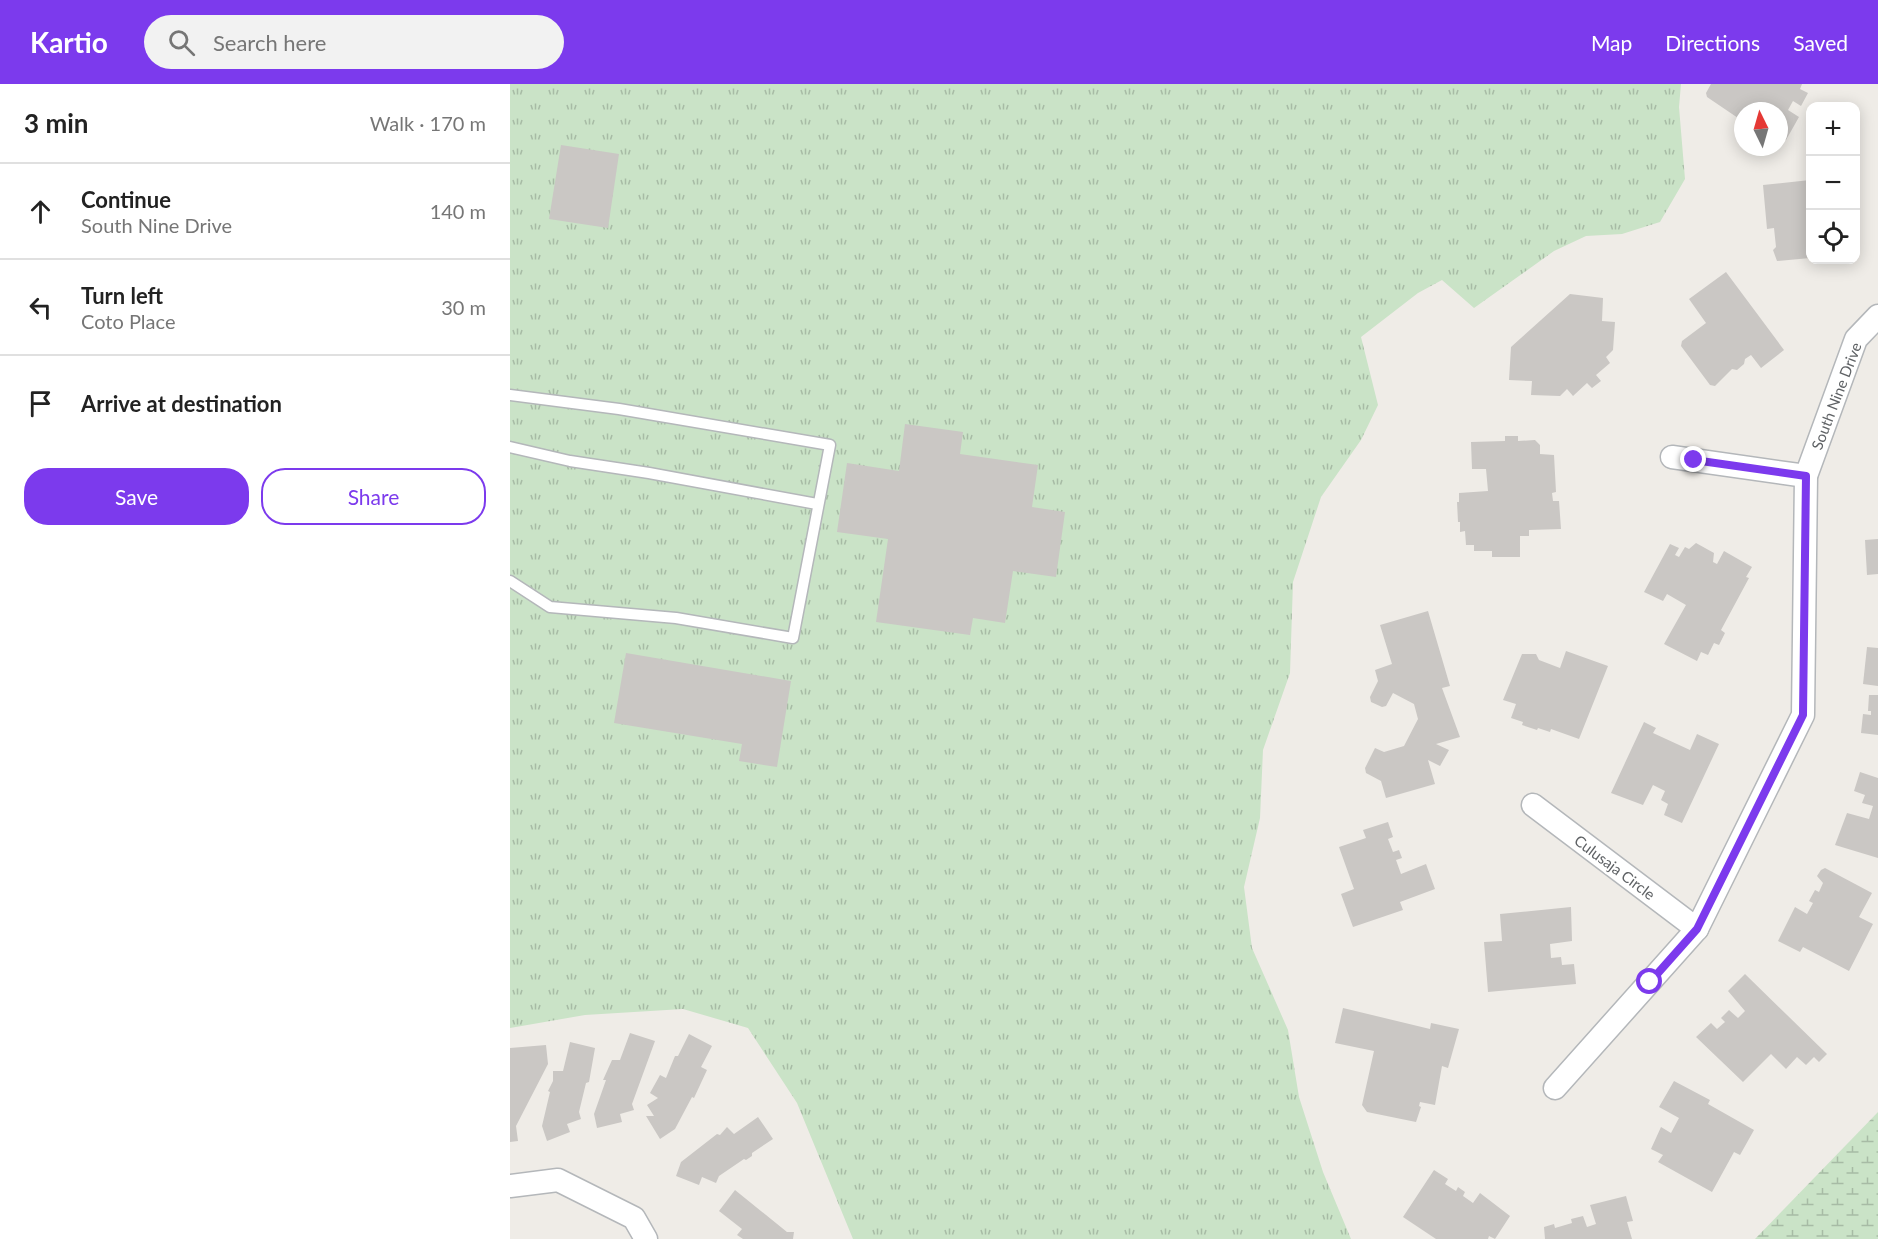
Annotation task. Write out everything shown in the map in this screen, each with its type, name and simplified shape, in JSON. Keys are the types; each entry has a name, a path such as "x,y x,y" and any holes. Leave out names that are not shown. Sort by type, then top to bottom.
{"street":[{"name":"South Nine Drive","path":"1555,1088 1697,929 1803,715 1806,476 1856,339 1878,316"},
{"path":"1672,457 1806,476"},
{"name":"Culusaja Circle","path":"1533,805 1697,929"},
{"path":"510,1186 558,1180 634,1218 646,1239"}],"lane":[{"path":"510,395 619,409 830,445 792,638 676,618 550,607 510,581"},
{"path":"510,447 570,461 650,473 817,504"}],"green space":[{"path":"510,84 1681,84 1679,107 1685,179 1660,222 1622,234 1586,236 1554,251 1474,308 1442,280 1418,293 1361,337 1378,405 1361,440 1321,497 1293,582 1290,673 1263,750 1260,818 1244,887 1252,948 1288,1030 1299,1097 1323,1172 1351,1239 853,1239 797,1103 748,1028 683,1009 585,1015 510,1028"},
{"path":"1878,1112 1878,1239 1755,1239"}],"building":[{"path":"1711,84 1802,84 1800,89 1808,93 1801,106 1793,101 1788,110 1788,102 1734,102 1734,115 1707,97 1706,93"},
{"path":"1788,110 1799,117 1788,136"},
{"path":"561,145 619,154 608,228 549,219"},
{"path":"1806,180 1806,258 1777,261 1773,250 1776,247 1774,228 1767,229 1763,185"},
{"path":"1726,272 1784,350 1761,368 1751,355 1745,359 1744,364 1737,370 1732,369 1715,386 1710,385 1681,346 1682,341 1706,323 1689,299"},
{"path":"1570,294 1603,298 1602,321 1615,322 1613,350 1606,357 1610,363 1596,375 1601,381 1592,388 1587,383 1573,396 1567,389 1560,396 1531,395 1532,381 1509,380 1511,347"},
{"path":"905,424 963,432 960,454 1038,465 1032,507 1065,512 1056,577 1013,571 1005,623 973,618 970,635 876,622 888,539 837,532 847,463 899,471"},
{"path":"1505,436 1518,436 1518,441 1535,440 1540,445 1540,454 1554,455 1556,492 1552,493 1553,501 1559,501 1561,529 1529,530 1529,536 1520,536 1520,557 1492,557 1492,551 1474,551 1474,545 1466,545 1465,531 1460,532 1460,522 1458,522 1459,493 1488,491 1486,469 1472,469 1471,442 1505,441"},
{"path":"1878,539 1878,574 1867,575 1865,540"},
{"path":"1696,543 1714,553 1713,562 1717,564 1724,551 1752,567 1746,577 1749,578 1721,630 1725,633 1719,645 1714,643 1708,655 1701,652 1697,661 1664,644 1686,605 1667,594 1663,601 1644,592 1670,544 1679,548 1675,555 1679,557 1685,547 1689,549"},
{"path":"1428,611 1450,686 1442,688 1460,737 1436,744 1449,750 1440,766 1428,760 1435,784 1386,798 1381,781 1366,773 1365,768 1375,748 1384,752 1404,746 1418,719 1414,704 1393,693 1386,706 1382,707 1371,702 1370,697 1378,681 1375,670 1392,664 1380,625"},
{"path":"1867,647 1878,648 1878,686 1863,684"},
{"path":"1566,651 1608,666 1579,739 1551,729 1550,732 1522,725 1523,722 1511,718 1516,704 1503,700 1522,654 1536,654 1539,660 1560,668"},
{"path":"626,653 791,681 777,767 739,761 742,744 614,723"},
{"path":"1869,695 1878,695 1878,735 1861,733 1863,714 1871,715 1871,711 1868,711"},
{"path":"1644,722 1656,728 1653,733 1690,750 1697,734 1719,744 1682,823 1664,815 1668,804 1661,800 1665,791 1653,785 1643,805 1611,793"},
{"path":"1860,772 1878,778 1878,858 1835,845 1847,813 1869,819 1873,806 1862,803 1865,795 1854,791"},
{"path":"1388,822 1393,837 1388,839 1393,852 1399,850 1402,858 1396,860 1401,874 1426,864 1435,889 1400,902 1403,910 1353,927 1341,894 1354,889 1339,847 1366,838 1363,830"},
{"path":"1825,868 1872,893 1859,917 1873,924 1849,971 1803,947 1800,952 1778,941 1795,907 1807,914 1813,903 1809,901 1815,890 1819,892 1823,883 1817,876"},
{"path":"1571,907 1572,941 1550,944 1551,958 1561,957 1562,965 1574,964 1576,984 1488,992 1484,942 1502,941 1500,914"},
{"path":"1745,974 1827,1054 1819,1062 1814,1057 1806,1065 1797,1057 1786,1069 1771,1054 1743,1082 1696,1037 1711,1023 1717,1029 1725,1022 1721,1018 1729,1010 1738,1018 1745,1011 1728,991"},
{"path":"1343,1008 1430,1029 1431,1023 1459,1029 1448,1068 1442,1066 1435,1105 1420,1102 1421,1107 1416,1122 1367,1112 1362,1105 1374,1051 1335,1043"},
{"path":"630,1033 655,1041 632,1104 634,1110 620,1114 622,1122 597,1128 594,1114 606,1080 603,1080 612,1060 620,1060"},
{"path":"689,1034 712,1046 701,1067 707,1070 694,1098 692,1097 675,1129 660,1139 646,1116 654,1116 647,1105 658,1098 650,1093 660,1075 666,1078 675,1056 678,1056"},
{"path":"570,1042 595,1048 589,1082 586,1083 579,1112 581,1119 567,1124 570,1132 547,1141 542,1126 550,1092 548,1091 553,1081 553,1071 563,1071"},
{"path":"546,1045 548,1064 516,1126 518,1141 510,1142 510,1048"},
{"path":"1674,1081 1710,1100 1708,1104 1754,1130 1740,1155 1734,1152 1712,1192 1658,1162 1663,1155 1651,1149 1661,1127 1671,1133 1679,1118 1659,1107"},
{"path":"758,1117 773,1139 752,1153 752,1156 719,1176 716,1183 702,1177 699,1185 676,1176 681,1162 717,1134 720,1135 727,1127 734,1134"},
{"path":"1434,1170 1448,1179 1445,1184 1456,1191 1458,1187 1465,1192 1463,1196 1473,1203 1480,1193 1510,1216 1495,1239 1489,1236 1488,1239 1436,1239 1403,1217"},
{"path":"735,1190 787,1232 794,1232 793,1239 743,1239 737,1235 742,1229 719,1211"},
{"path":"1626,1196 1633,1221 1627,1222 1632,1239 1545,1239 1544,1227 1554,1224 1555,1228 1572,1223 1571,1219 1583,1216 1587,1227 1596,1224 1590,1205"}],"route":[{"path":"1650,982 1697,929 1803,715 1806,476 1694,460"}]}
